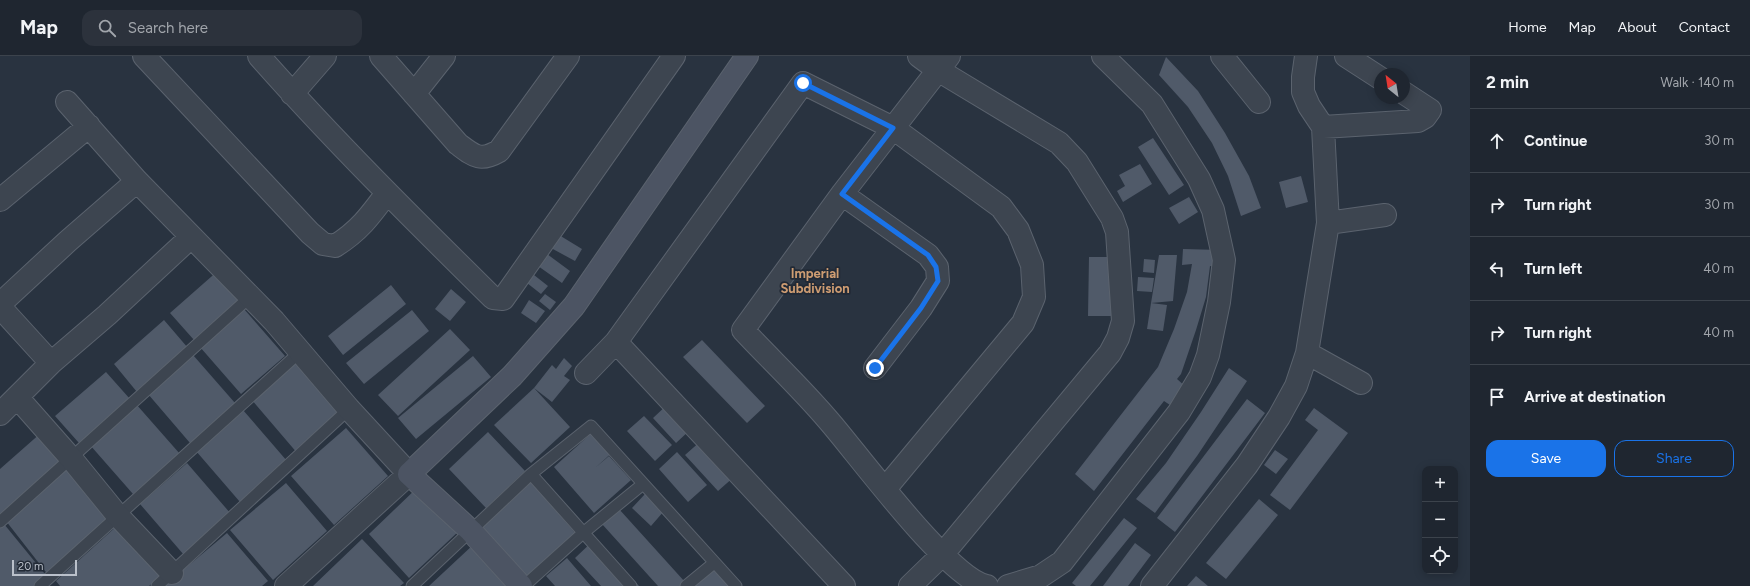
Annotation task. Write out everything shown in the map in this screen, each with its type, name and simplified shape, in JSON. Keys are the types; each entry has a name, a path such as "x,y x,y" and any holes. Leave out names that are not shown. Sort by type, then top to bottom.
{"street":[{"path":"144,56 310,233 323,244 335,246 351,236 365,222 387,193"},
{"path":"259,56 292,94 387,193 493,298 503,299 674,56"},
{"path":"292,94 326,56"},
{"path":"381,56 458,144 470,153 481,158 490,156 499,151 568,56"},
{"path":"414,94 444,56"},
{"path":"286,586 409,474 512,376 574,306 747,56"},
{"path":"910,586 942,555 1110,353 1118,338 1123,321 1117,232 1112,218 1077,162 1059,143 944,63 920,56"},
{"path":"1008,586 1041,576 1062,562 1179,412 1200,377 1208,355 1219,302 1224,260 1213,210 1201,185 1152,104 1103,56"},
{"path":"1222,56 1259,102"},
{"path":"1152,586 1247,465 1280,417 1296,386 1307,353 1328,223 1323,127 1309,106 1303,92 1303,77 1306,56"},
{"path":"1346,56 1374,74"},
{"path":"944,63 842,194 742,330 828,420 942,555 970,579 987,586"},
{"path":"586,373 616,342 803,83 893,128 1001,207 1018,230 1032,265 1034,297 1023,323 885,489"},
{"path":"1323,127 1418,121 1425,117 1430,110 1410,98"},
{"path":"67,102 190,238 251,296 349,409 409,474 471,531 523,586"},
{"path":"0,200 90,126"},
{"path":"0,304 68,240 137,181"},
{"path":"842,194 928,255 936,267 938,281 921,308 875,368"},
{"path":"1328,223 1385,215"},
{"path":"0,414 51,363 107,315 190,238"},
{"path":"0,307 51,363"},
{"path":"616,342 844,586"},
{"path":"1307,353 1361,383"},
{"path":"17,397 118,516 165,580"}],"lane":[{"path":"0,522 251,296"},
{"path":"40,586 300,352"},
{"path":"165,580 349,409"},
{"path":"412,586 531,474 591,426 736,586"},
{"path":"531,474 631,586"},
{"path":"523,586 583,533 643,484"},
{"path":"686,586 714,562"}],"building":[{"path":"1166,57 1198,91 1225,133 1249,176 1261,208 1241,216 1228,176 1212,143 1188,107 1159,75"},
{"path":"1153,138 1184,185 1169,195 1138,147"},
{"path":"1140,164 1152,184 1123,202 1117,191 1125,186 1119,175"},
{"path":"1301,176 1308,202 1286,208 1279,182"},
{"path":"1189,197 1198,212 1179,224 1169,208"},
{"path":"559,235 582,249 575,261 551,248"},
{"path":"1183,249 1220,250 1221,268 1210,266 1206,297 1181,374 1177,379 1186,387 1173,407 1164,401 1094,491 1075,474 1158,367 1174,329 1187,292 1192,264 1182,265"},
{"path":"547,254 570,271 562,283 538,266"},
{"path":"1159,255 1177,255 1173,301 1151,303"},
{"path":"1089,257 1113,257 1112,316 1088,316"},
{"path":"1144,259 1155,260 1154,273 1143,272"},
{"path":"220,269 244,296 194,340 170,313"},
{"path":"534,275 548,286 541,294 527,283"},
{"path":"1138,277 1154,278 1152,292 1137,291"},
{"path":"391,285 406,304 343,355 328,336"},
{"path":"451,289 466,302 450,321 435,309"},
{"path":"545,294 556,302 550,310 539,301"},
{"path":"529,300 545,311 536,323 521,313"},
{"path":"1151,303 1167,305 1163,331 1147,329"},
{"path":"244,309 285,356 241,394 200,347"},
{"path":"412,310 429,331 364,384 346,363"},
{"path":"164,320 188,348 137,392 114,364"},
{"path":"450,329 470,350 398,416 378,395"},
{"path":"702,340 765,406 747,423 683,357"},
{"path":"193,355 235,403 190,443 148,394"},
{"path":"301,355 348,410 298,454 251,399"},
{"path":"473,356 491,377 416,439 398,418"},
{"path":"564,358 572,366 564,376 570,380 552,402 534,388 552,365 556,369"},
{"path":"1229,368 1247,381 1197,456 1155,513 1136,499 1166,463"},
{"path":"106,372 130,399 79,443 55,416"},
{"path":"534,388 570,427 531,463 494,425"},
{"path":"1247,399 1265,413 1175,532 1157,518"},
{"path":"136,404 180,454 133,494 90,445"},
{"path":"668,404 690,430 676,443 653,418"},
{"path":"1314,408 1348,433 1290,510 1270,495 1318,430 1305,420"},
{"path":"243,410 287,461 240,502 196,451"},
{"path":"644,416 672,445 655,461 627,431"},
{"path":"346,428 388,476 334,525 291,476"},
{"path":"596,429 615,450 595,468 609,456 631,480 594,513 554,467"},
{"path":"42,432 64,460 0,515 0,469"},
{"path":"488,432 525,471 486,508 449,469"},
{"path":"702,440 735,476 718,491 685,455"},
{"path":"1275,450 1288,459 1276,474 1264,465"},
{"path":"677,452 707,485 688,502 659,469"},
{"path":"187,463 231,514 184,555 140,504"},
{"path":"72,464 116,516 49,576 6,521"},
{"path":"531,482 576,534 524,579 479,530"},
{"path":"286,483 327,531 273,580 230,530"},
{"path":"419,486 460,530 409,578 369,534"},
{"path":"645,494 664,511 651,526 632,508"},
{"path":"1259,499 1278,515 1226,579 1206,563"},
{"path":"619,509 685,582 680,586 658,586 602,524"},
{"path":"1124,518 1137,528 1090,586 1076,586 1072,583"},
{"path":"4,524 49,579 40,586 0,586 0,528"},
{"path":"119,524 165,573 149,586 60,586 56,581"},
{"path":"227,533 268,581 262,586 164,586"},
{"path":"362,539 404,583 400,586 313,586"},
{"path":"595,539 639,586 601,586 575,558"},
{"path":"1135,543 1151,555 1128,586 1103,586"},
{"path":"474,544 514,586 429,586"},
{"path":"567,558 591,586 555,586 546,576"},
{"path":"713,567 730,586 693,586"},
{"path":"1196,576 1208,586 1187,586"}],"district":[{"name":"Imperial Subdivision","path":"815,280"}],"route":[{"path":"803,83 893,128 842,194 928,255 936,267 938,281 921,308 875,368"}]}
